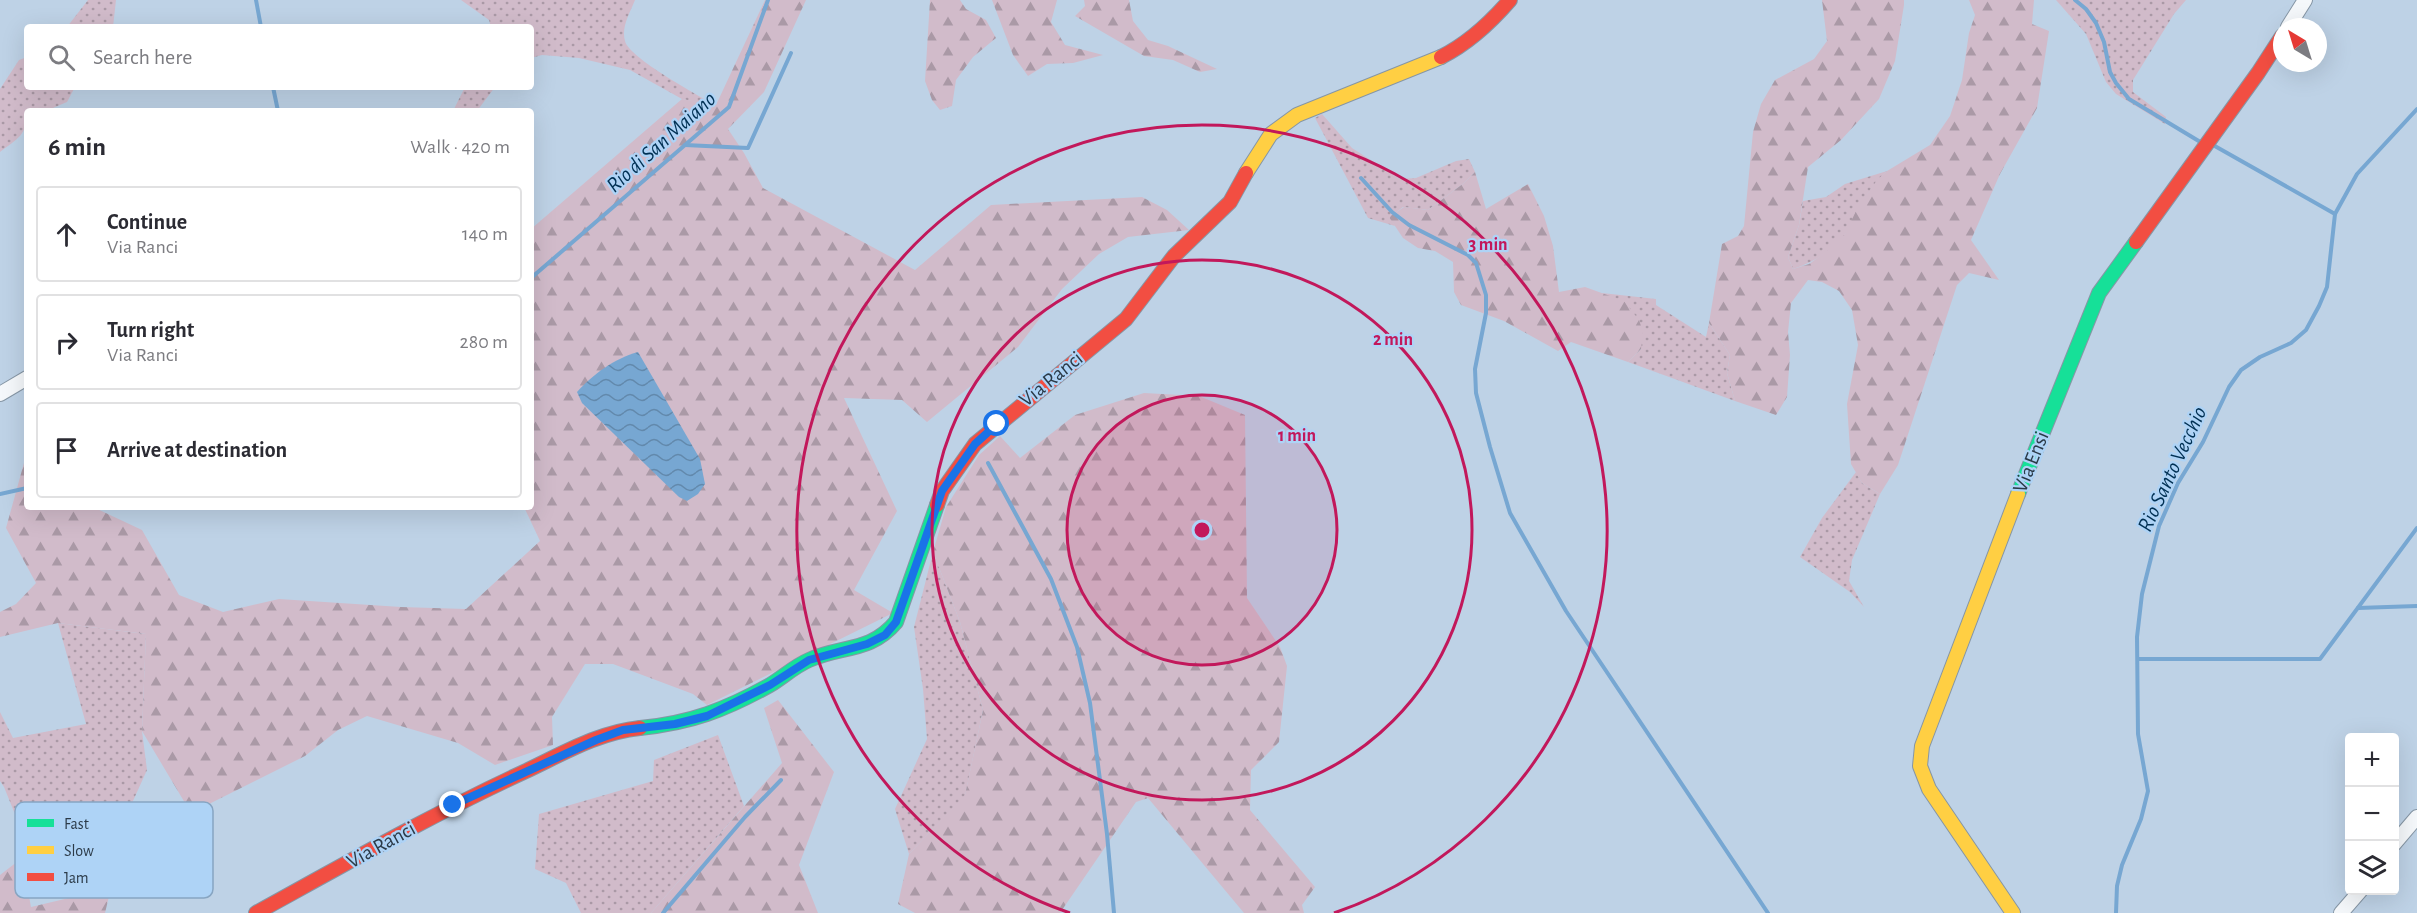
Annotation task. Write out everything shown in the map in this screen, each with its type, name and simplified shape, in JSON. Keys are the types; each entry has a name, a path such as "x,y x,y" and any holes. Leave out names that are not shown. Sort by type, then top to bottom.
{"street":[{"name":"Via Ranci","path":"256,913 453,805 596,740 623,730 675,724 707,716 770,685 809,660 867,644 885,635 896,622 942,491 975,444 1126,319 1174,256 1230,202 1258,152 1271,134 1297,115 1428,64 1453,51 1496,16 1510,0"},
{"path":"2294,18 2305,0"},
{"name":"Via Ensi","path":"2013,913 1929,789 1920,766 1922,746 2082,329 2099,294 2273,49"},
{"path":"0,394 24,380"},
{"path":"2397,841 2417,817"},
{"path":"2341,913 2357,895"}],"green space":[{"path":"88,0 116,0 113,24 69,24"},
{"path":"461,0 635,0 624,31 625,41 629,48 651,66 716,106 682,99 630,70 579,58 542,55 534,57 534,24 490,24 489,20"},
{"path":"765,0 806,0 764,92 728,129 763,188 915,270 991,205 1142,197 1167,210 1189,230 1128,237 1099,254 1062,289 1018,347 927,422 902,400 844,398 897,511 854,590 893,613 707,705 693,694 613,664 585,664 552,717 553,745 495,765 458,743 367,716 338,730 305,756 213,802 184,802 142,731 146,634 58,623 0,637 0,612 16,604 36,583 6,528 24,463 24,510 99,510 142,530 179,595 223,612 279,599 466,609 540,541 525,510 534,510 534,226 682,99 716,105"},
{"path":"930,0 960,0 966,9 986,20 996,38 973,57 956,80 952,106 940,110 932,100 925,81"},
{"path":"992,0 1057,0 1051,22 1065,45 1103,55 1073,63 1047,64 1028,76 1013,55"},
{"path":"1084,0 1129,0 1133,21 1148,40 1168,46 1217,69 1200,72 1173,60 1144,56 1075,16 1085,6"},
{"path":"1822,0 1904,0 1904,5 1895,61 1879,99 1841,140 1808,167 1799,225 1788,257 1793,269 1809,264 1830,249 1845,234 1857,209 1877,180 1887,171 1930,145 1950,116 1962,80 1969,33 1975,15 1969,0 2034,0 2032,24 2049,31 2037,108 2000,174 1971,240 1999,280 1969,273 1957,285 1898,465 1880,494 1862,483 1851,464 1847,404 1858,345 1852,310 1839,291 1822,282 1808,280 1791,303 1787,397 1776,415 1735,401 1727,373 1730,355 1709,323 1722,244 1738,236 1744,226 1753,132 1761,104 1775,80 1814,59 1827,41"},
{"path":"2056,0 2186,0 2174,14 2133,80 2133,92 2166,117 2165,124 2116,94 2106,82 2086,34"},
{"path":"24,58 24,90 73,90 67,102 53,108 24,108 23,131 0,152 0,89 19,60"},
{"path":"464,90 493,90 479,108 454,108"},
{"path":"1322,114 1352,148 1400,179 1416,178 1456,161 1469,159 1475,172 1428,210 1403,207 1390,217 1395,226 1368,218 1315,118"},
{"path":"1887,171 1869,193 1846,233 1836,245 1823,255 1793,269 1788,257 1799,225 1803,201 1826,197 1845,184"},
{"path":"1475,172 1486,209 1528,184 1544,216 1553,246 1559,292 1585,287 1624,301 1639,320 1643,332 1641,349 1628,362 1571,342 1558,351 1504,321 1461,305 1454,292 1453,262 1435,251 1418,248 1403,238 1389,217 1404,207 1428,210"},
{"path":"1602,293 1656,299 1656,305 1706,337 1709,323 1730,355 1727,373 1735,401 1628,362 1641,349"},
{"path":"1144,393 1199,396 1245,415 1247,598 1280,647 1287,666 1279,742 1251,770 1250,810 1315,887 1302,905 1304,913 1244,913 1148,798 1136,802 1060,913 915,913 898,904 909,854 965,795 983,710 960,622 933,552 946,507 979,455 1000,436 1020,458 1075,415"},
{"path":"1856,472 1862,483 1880,494 1852,560 1849,581 1864,607 1850,592 1800,557 1822,518"},
{"path":"933,552 960,622 983,710 965,796 909,854 895,809 927,739 914,627"},
{"path":"58,623 146,634 142,731 147,770 133,802 15,802 15,814 0,781 0,712 13,738 86,724"},
{"path":"778,700 834,772 799,865 818,913 651,913 782,763 764,708"},
{"path":"718,735 744,806 651,913 581,913 566,883 535,869 539,814 653,781 654,760"},
{"path":"15,863 15,898 29,898 31,907 69,898 109,898 105,913 0,913 0,875"}],"water":[{"path":"638,352 700,459 705,484 698,494 687,501 679,497 582,403 577,392 605,368 621,358"}],"waterway":[{"path":"256,0 260,24"},
{"name":"Rio di San Maiano","path":"534,275 729,107 768,0"},
{"path":"2075,0 2086,9 2096,23 2104,42 2110,72 2129,99 2202,143"},
{"path":"685,145 748,148 791,53"},
{"path":"274,90 277,108"},
{"name":"Rio Santo Vecchio","path":"2116,913 2117,886 2122,865 2141,819 2148,791 2138,734 2137,637 2142,594 2159,526 2178,483 2203,442 2229,387 2241,370 2260,357 2291,343 2306,330 2327,287 2335,214 2357,174 2417,109"},
{"path":"2213,145 2335,214"},
{"path":"1361,178 1392,212 1409,225 1468,255 1476,263 1486,295 1486,313 1475,369 1476,393 1510,513 1566,611 1768,913"},
{"path":"988,463 1051,579 1077,647 1090,703 1107,834 1114,913"},
{"name":"Rio di San Maiano","path":"0,494 24,489"},
{"path":"2138,659 2320,659 2417,528"},
{"path":"2358,608 2417,606"},
{"path":"663,913 745,817 781,780"}],"traffic: fast":[{"path":"2018,494 2099,293 2136,242"},
{"path":"640,728 676,723 723,708 770,685 809,660 866,644 886,632 896,622 937,505"}],"traffic: slow":[{"path":"1246,173 1271,134 1297,115 1441,57"},
{"path":"2013,913 1929,789 1920,766 1922,746 2018,494"}],"traffic: jam":[{"path":"1441,57 1478,32 1510,0"},
{"path":"2136,242 2273,50"},
{"path":"937,505 942,491 975,444 1126,319 1174,256 1230,202 1246,173"},
{"path":"256,913 491,787 595,739 640,728"}],"route":[{"path":"453,805 623,730 675,724 707,716 770,685 809,660 867,644 885,635 896,622 942,491 975,444 997,424"}]}
